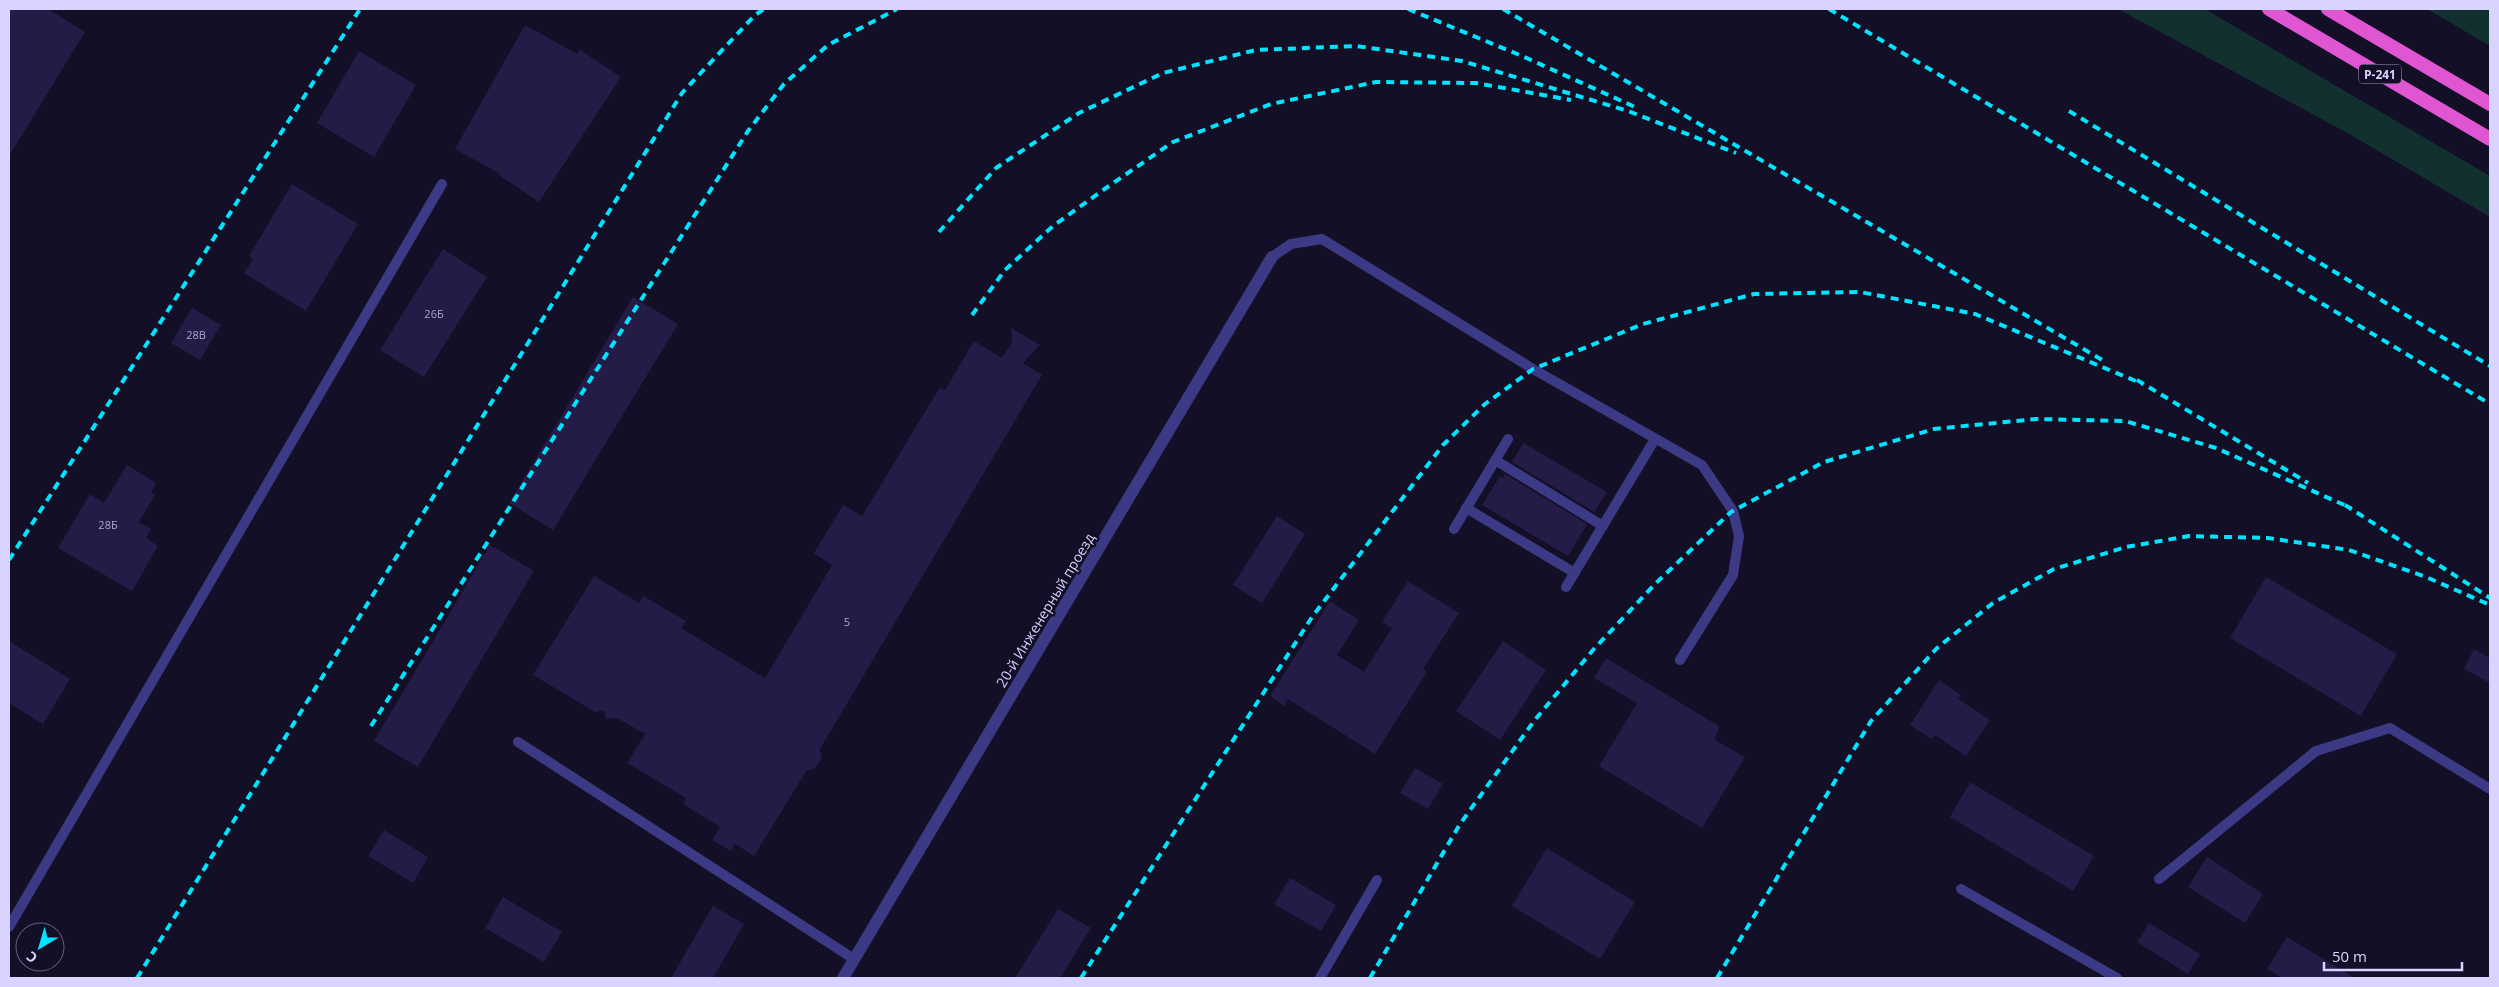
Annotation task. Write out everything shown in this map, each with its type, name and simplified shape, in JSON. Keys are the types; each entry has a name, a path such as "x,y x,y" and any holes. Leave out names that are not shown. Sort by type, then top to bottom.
{"highway":[{"name":"Р-241","path":"2269,9 2490,139"},
{"name":"Р-241","path":"2328,9 2490,104"}],"street":[{"name":"20-й Инженерный проезд","path":"842,978 1272,257"}],"lane":[{"path":"9,927 442,184"},
{"path":"1272,257 1291,244 1322,239 1533,369 1702,465 1733,511 1740,536 1733,575 1680,660"},
{"path":"1566,588 1655,438"},
{"path":"1454,528 1508,439"},
{"path":"1495,460 1603,526"},
{"path":"1466,508 1575,573"},
{"path":"2159,880 2316,751 2390,728 2490,789"},
{"path":"518,742 854,959"},
{"path":"1320,978 1377,880"},
{"path":"1961,889 2117,978"}],"green space":[{"path":"2118,9 2205,9 2490,176 2490,217 2351,135"},
{"path":"2427,9 2490,9 2490,46"}],"building":[{"path":"9,9 48,9 85,32 9,156"},
{"path":"525,25 577,54 580,50 621,77 539,202 500,174 455,149"},
{"path":"359,51 416,85 374,157 317,123"},
{"path":"292,184 358,224 306,311 244,273 253,259 249,256"},
{"path":"443,249 487,277 424,377 380,350"},
{"path":"633,297 678,324 553,530 509,503"},
{"path":"192,308 221,325 200,360 171,343"},
{"path":"1011,328 1040,345 1023,363 1042,375 820,749 822,758 814,769 807,770 754,856 735,844 731,851 712,840 720,827 683,804 686,798 627,763 645,734 617,718 606,719 604,711 595,712 533,675 594,576 639,603 643,596 686,621 681,628 765,678 832,565 814,553 843,505 862,516 940,387 945,390 974,341 1002,358 1012,343"},
{"path":"1523,443 1607,492 1594,512 1512,462"},
{"path":"127,465 156,483 151,493 155,495 139,522 151,529 146,538 158,546 132,591 58,548 90,494 104,503"},
{"path":"1505,474 1587,524 1568,556 1482,505 1500,476 1503,478"},
{"path":"1277,516 1305,534 1262,603 1233,585"},
{"path":"490,545 534,571 418,767 374,741"},
{"path":"2266,577 2397,654 2361,716 2230,638"},
{"path":"1408,581 1459,613 1423,669 1427,672 1375,754 1288,699 1284,706 1270,696 1330,601 1359,620 1337,655 1364,672 1392,628 1382,622"},
{"path":"9,641 70,679 43,724 9,703"},
{"path":"1503,641 1546,670 1500,740 1456,711"},
{"path":"2474,649 2490,658 2490,683 2464,669"},
{"path":"1606,658 1719,726 1715,740 1745,757 1702,828 1599,766 1637,703 1594,678"},
{"path":"1939,680 1961,695 1958,699 1990,720 1966,756 1935,735 1932,739 1910,725"},
{"path":"1415,768 1443,784 1428,809 1400,793"},
{"path":"1970,782 2094,856 2073,891 1950,817"},
{"path":"384,830 428,857 413,883 368,856"},
{"path":"1547,848 1635,902 1600,959 1512,906"},
{"path":"2207,857 2263,894 2245,923 2188,887"},
{"path":"1290,878 1336,905 1321,931 1274,904"},
{"path":"503,897 562,932 544,962 485,928"},
{"path":"713,906 744,924 713,978 671,978"},
{"path":"1058,909 1091,928 1060,978 1015,978"},
{"path":"2149,923 2200,954 2188,974 2137,942"},
{"path":"2287,937 2355,978 2282,978 2267,969"}],"railway":[{"path":"9,560 360,9"},
{"path":"137,978 682,93 755,15 764,9"},
{"path":"371,726 748,131 784,84 828,45 897,9"},
{"path":"1408,9 1522,56 1635,107"},
{"path":"1503,9 2104,361"},
{"path":"1829,9 2490,404"},
{"path":"939,232 996,168 1079,113 1163,73 1256,50 1356,46 1462,61 1628,111 1736,153"},
{"path":"972,315 1005,270 1053,226 1106,188 1173,142 1271,104 1376,82 1476,83 1571,100"},
{"path":"2069,111 2490,366"},
{"path":"1081,978 1312,617 1443,445 1485,404 1533,369 1643,324 1754,294 1860,292 1975,314 2143,384"},
{"path":"2137,380 2308,483"},
{"path":"1370,978 1460,824 1534,721 1593,650 1656,583 1731,512 1824,462 1934,429 2036,419 2125,421 2216,448 2351,508"},
{"path":"2345,505 2490,598"},
{"path":"1717,978 1871,721 1937,648 1993,603 2054,569 2126,547 2189,536 2268,538 2349,550 2426,577 2490,605"}]}
